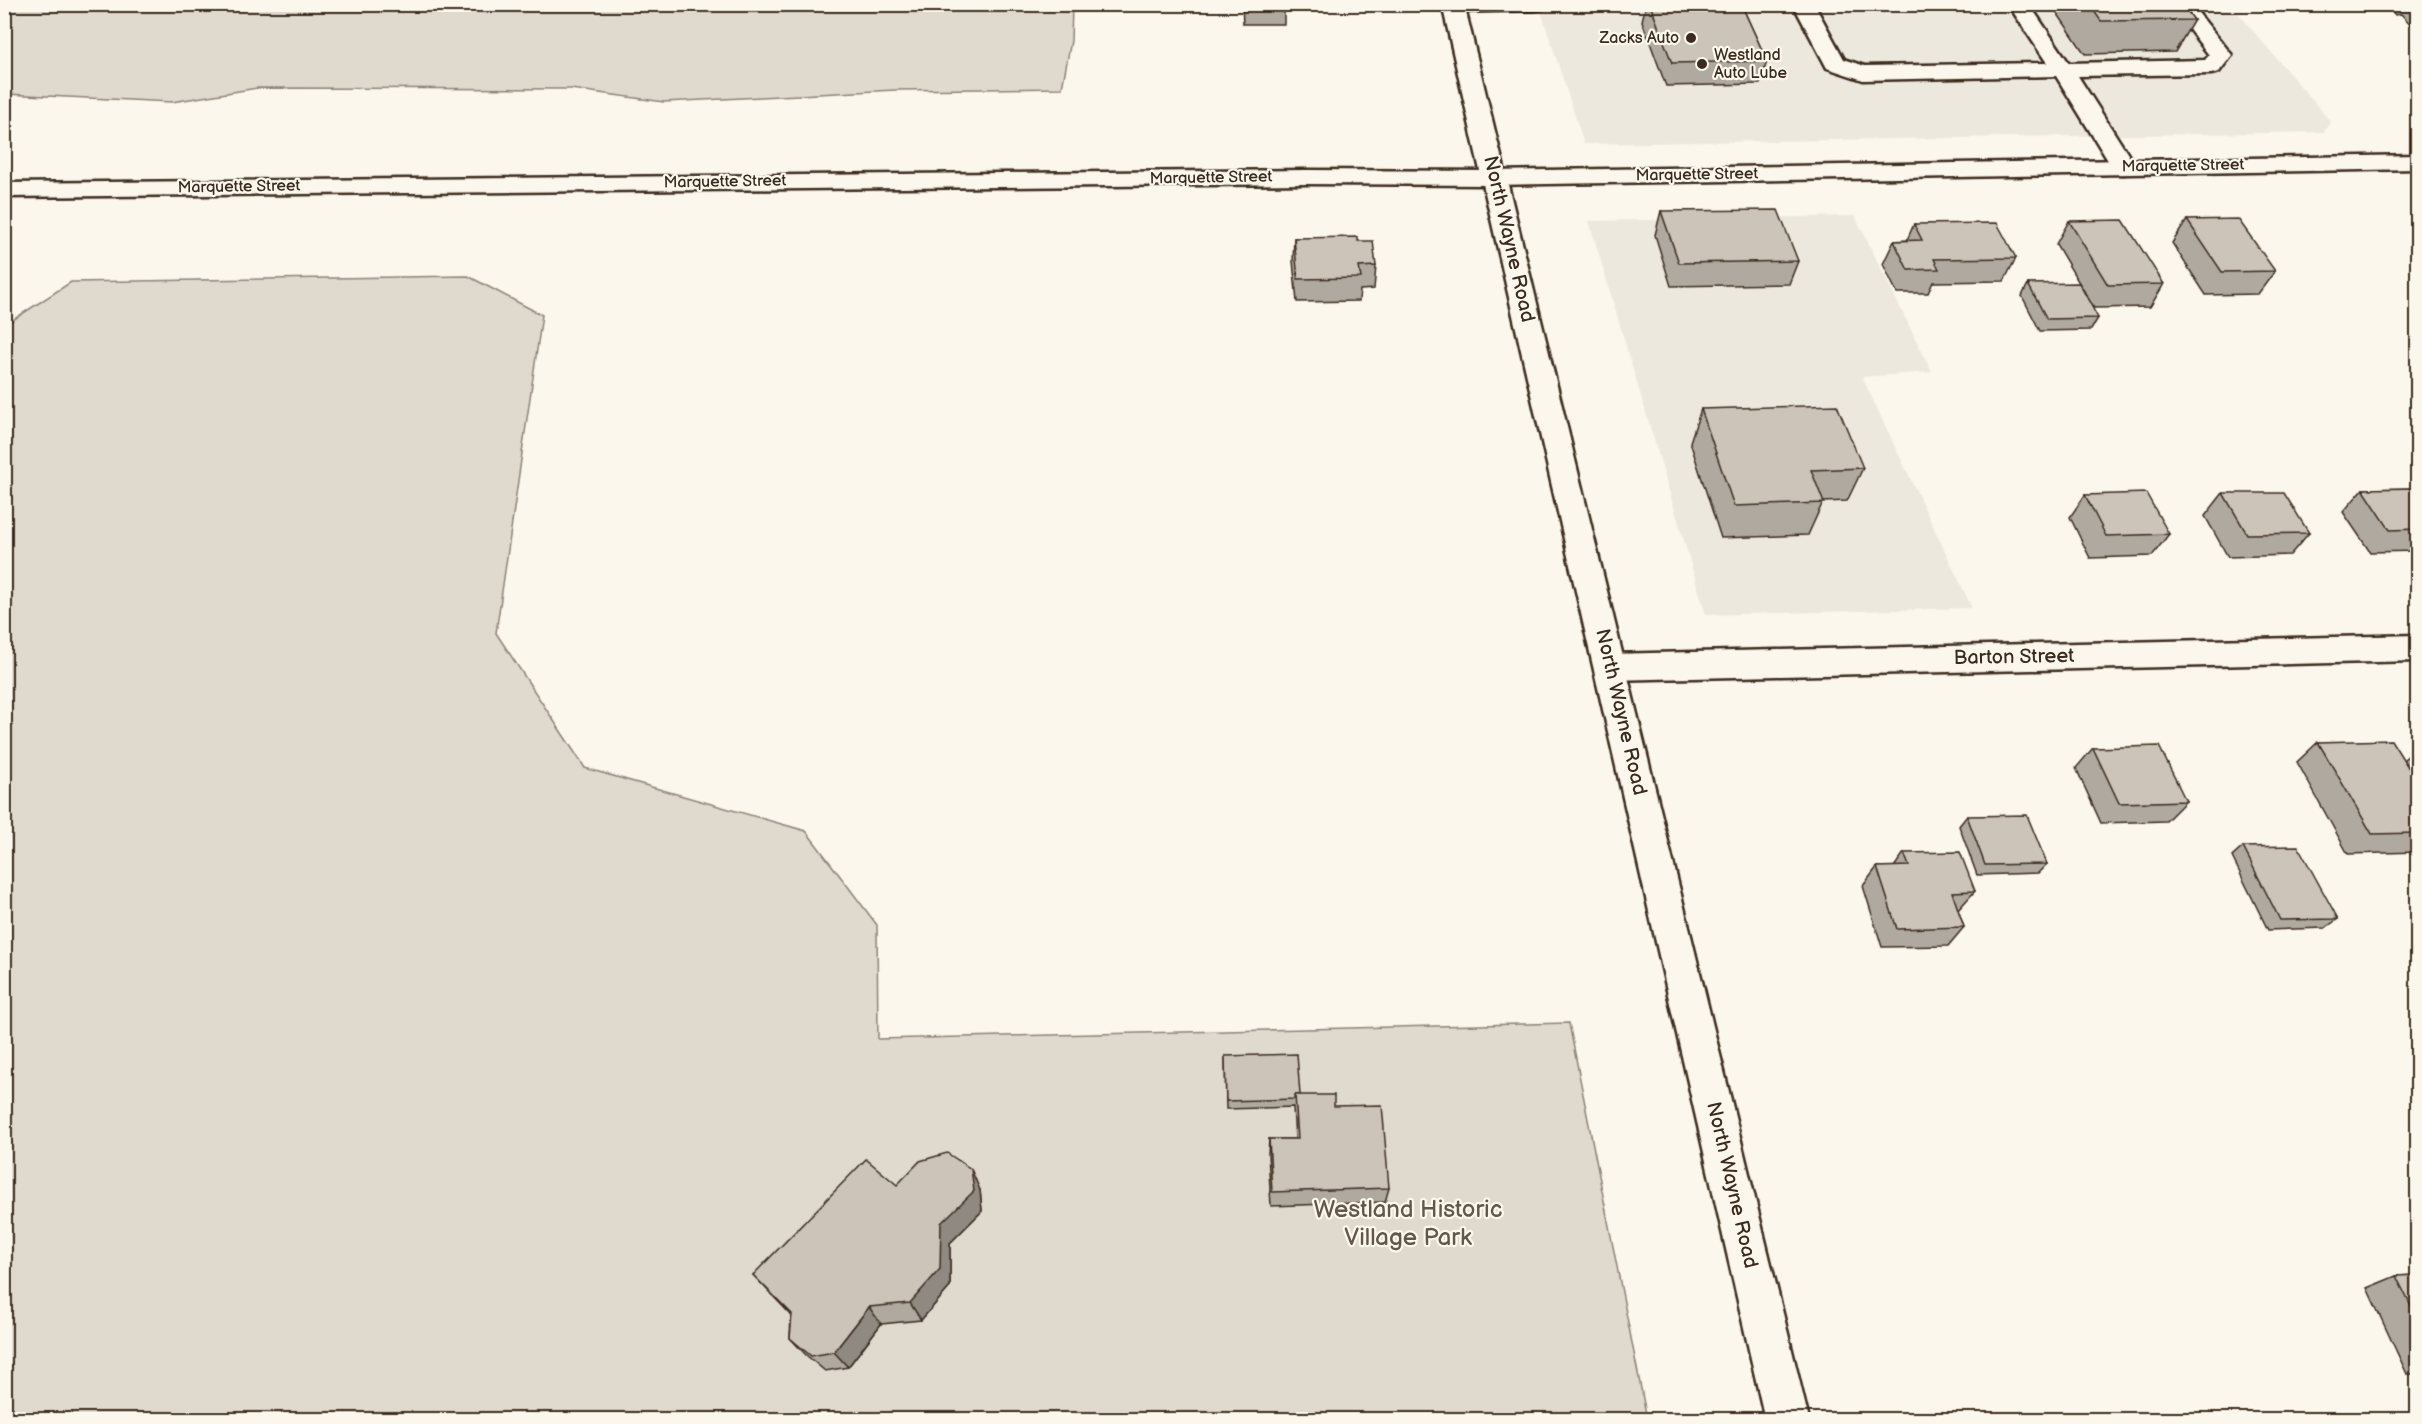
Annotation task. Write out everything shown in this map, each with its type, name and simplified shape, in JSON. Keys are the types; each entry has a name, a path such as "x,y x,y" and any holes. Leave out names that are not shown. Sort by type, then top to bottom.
{"street":[{"path":"1453,5 1534,4"},
{"path":"1803,4 1835,63 1863,73 2211,67 2221,55 2179,4"},
{"path":"2018,4 2124,167"},
{"name":"North Wayne Road","path":"1453,5 1787,1419"},
{"name":"Marquette Street","path":"4,190 1294,177 1494,178 2418,162"},
{"name":"Barton Street","path":"1610,667 2418,648"}],"shaded area":[{"path":"1539,5 2231,5 2331,122 2324,132 1584,144"},
{"path":"1855,216 1932,372 1862,377 1972,608 1706,615 1589,221"}],"green space":[{"path":"5,4 1072,5 1071,41 1062,88 895,90 664,102 571,89 257,88 172,102 5,94"},
{"name":"Westland Historic Village Park","path":"468,276 542,315 496,633 585,768 806,831 877,925 878,1039 1569,1023 1647,1419 5,1420 5,325 71,282"}],"building":[{"path":"1650,4 1741,4 1767,61 1672,63"},
{"path":"2089,4 2182,4 2194,20 2101,21"},
{"path":"1778,210 1798,261 1679,263 1661,211"},
{"path":"2238,219 2275,271 2222,272 2187,220"},
{"path":"2123,220 2164,284 2108,285 2069,221"},
{"path":"1997,223 2016,258 1934,259 1939,269 1908,270 1894,241 1922,240 1914,224"},
{"path":"1358,237 1358,241 1373,241 1376,266 1359,267 1361,278 1298,279 1294,238"},
{"path":"2079,283 2098,318 2047,319 2028,284"},
{"path":"1837,405 1863,468 1811,470 1824,503 1734,506 1701,409"},
{"path":"2418,488 2418,529 2390,530 2363,489"},
{"path":"2146,493 2169,534 2106,536 2085,495"},
{"path":"2223,493 2284,493 2309,533 2247,534"},
{"path":"2391,740 2418,783 2418,833 2372,834 2318,742"},
{"path":"2159,746 2186,801 2119,803 2093,748"},
{"path":"2027,815 2047,864 1985,865 1967,816"},
{"path":"2298,846 2338,919 2280,920 2243,847"},
{"path":"1960,852 1975,891 1952,892 1964,927 1897,929 1877,867 1909,866 1904,853"},
{"path":"1297,1054 1300,1095 1295,1095 1294,1099 1226,1101 1225,1056"},
{"path":"1295,1095 1334,1095 1334,1106 1382,1105 1389,1188 1272,1192 1269,1139 1298,1139"},
{"path":"947,1153 971,1169 974,1191 941,1223 940,1269 910,1303 869,1307 834,1352 811,1356 790,1338 792,1314 753,1275 866,1159 897,1185 920,1161"},
{"path":"2418,1275 2418,1320 2396,1276"}],"place":[{"name":"Zacks Auto","path":"1691,38"},
{"name":"Westland Auto Lube","path":"1702,64"}]}
